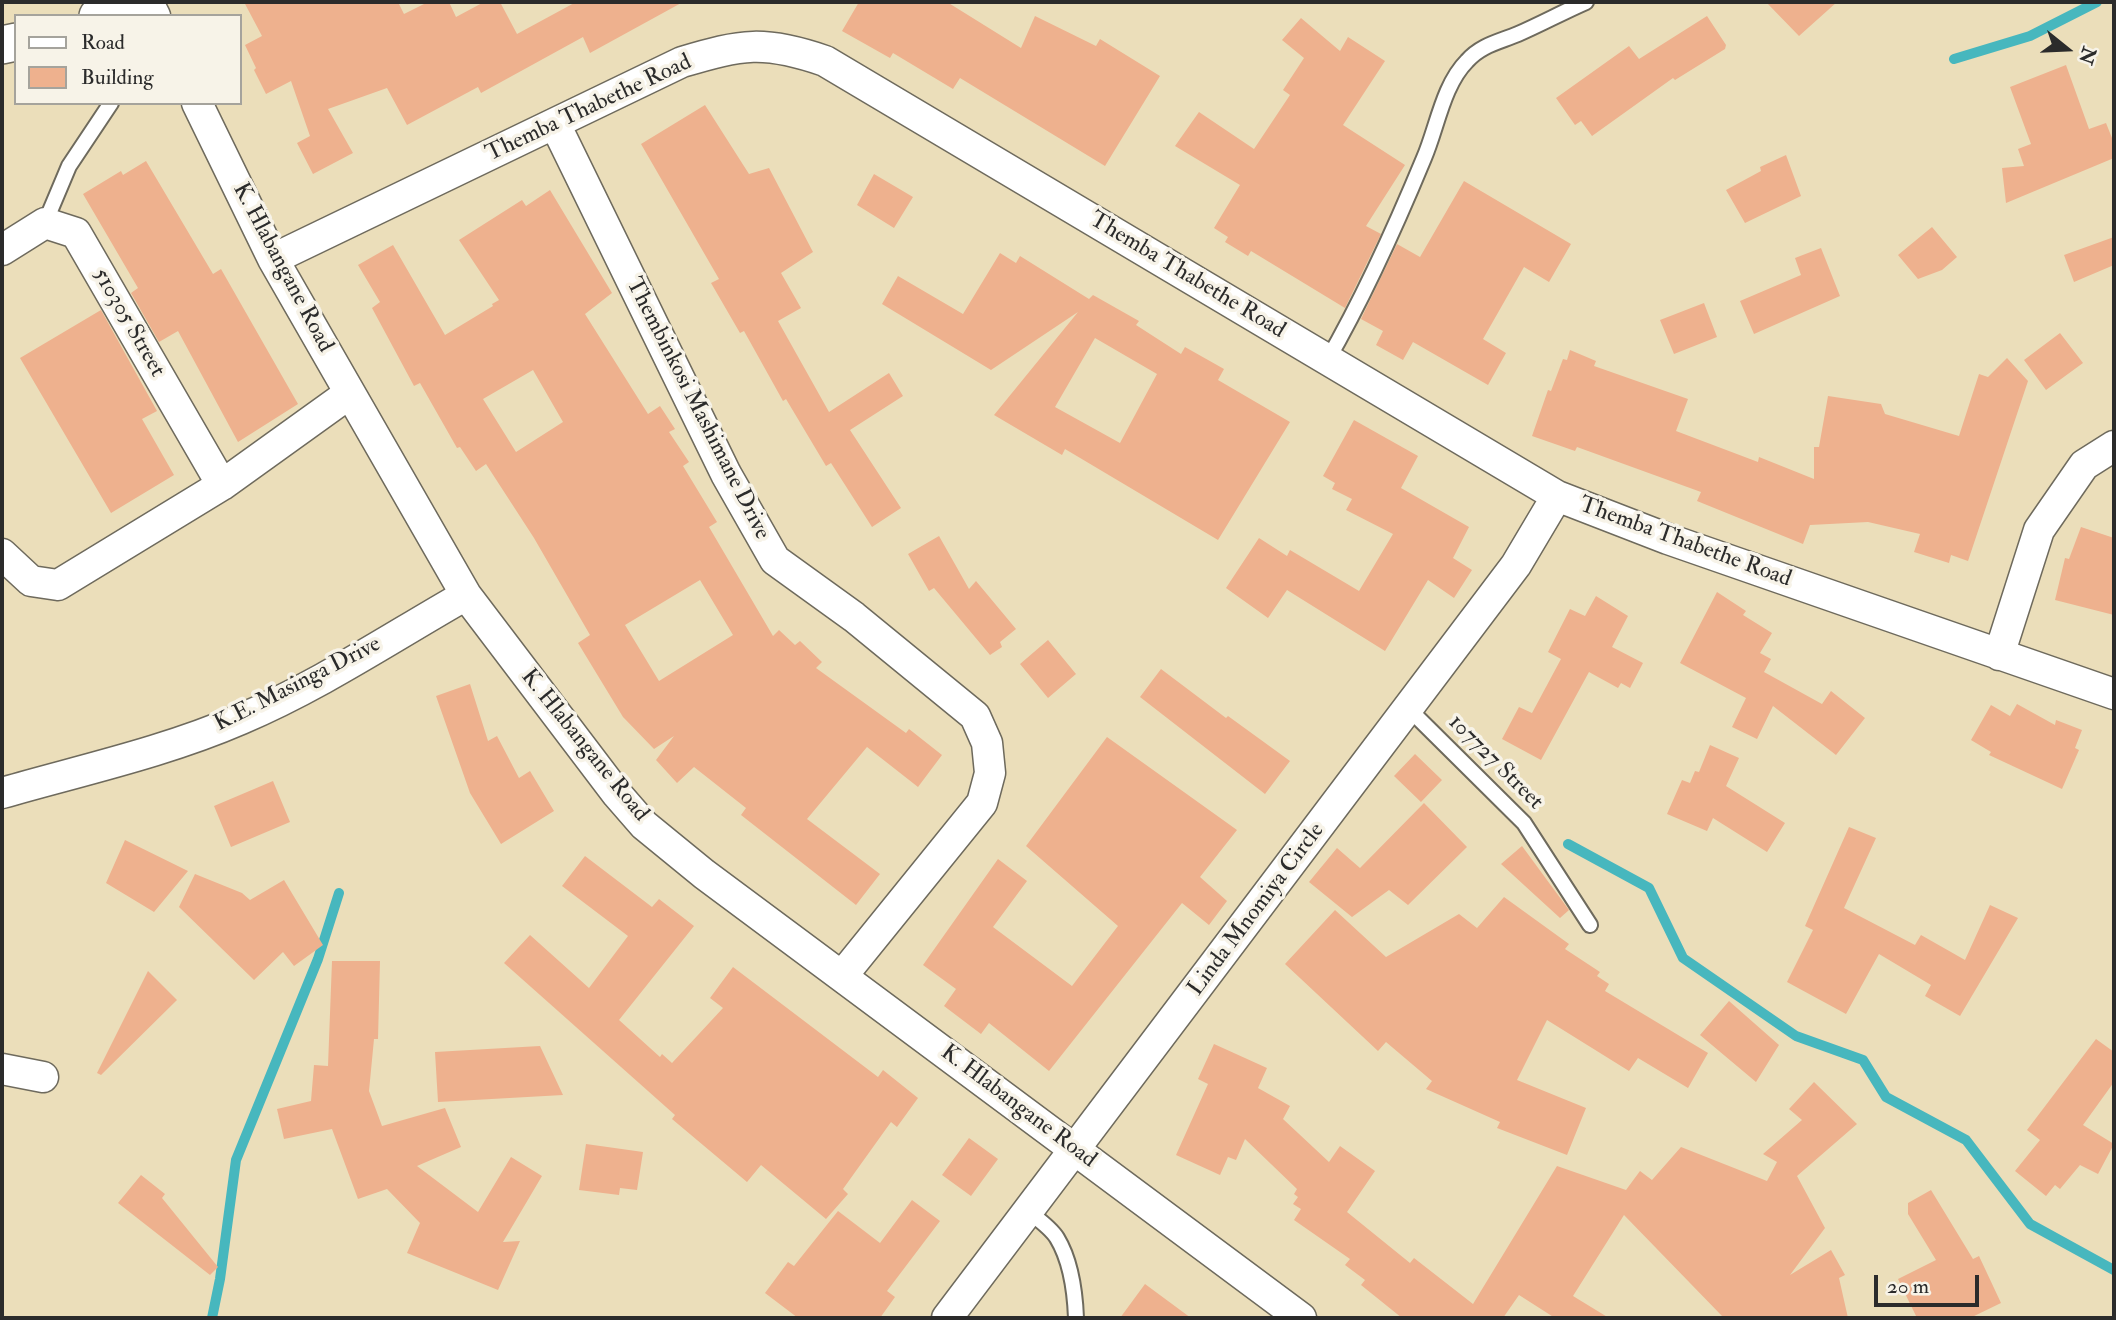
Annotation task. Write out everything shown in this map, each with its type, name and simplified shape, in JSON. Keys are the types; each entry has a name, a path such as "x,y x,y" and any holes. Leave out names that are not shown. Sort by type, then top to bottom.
{"street":[{"path":"103,14 130,2"},
{"name":"Themba Thabethe Road","path":"273,259 682,62 729,48 759,45 785,47 825,61 1557,496 1668,539 2114,694"},
{"name":"K. Hlabangane Road","path":"198,105 273,259 466,595 644,825 704,874 1301,1318"},
{"name":"Thembinkosi Mashimane Drive","path":"555,124 726,474 775,560 854,617 975,716 987,743 990,773 982,803 842,976"},
{"path":"2,250 45,223"},
{"name":"510305 Street","path":"45,223 76,233 222,485"},
{"path":"2,554 32,581 58,585 222,485 350,393"},
{"path":"1999,655 2039,530 2084,465 2114,446"},
{"name":"Linda Mnomiya Circle","path":"947,1318 1517,565 1557,496"},
{"name":"K.E. Masinga Drive","path":"2,793 144,753 242,719 314,682 466,595"},
{"path":"2,1069 43,1077"}],"lane":[{"path":"1327,360 1386,250 1450,87 1460,68 1479,50 1586,2"},
{"path":"45,223 69,166 110,105"},
{"name":"107727 Street","path":"1408,708 1524,823 1590,925"},
{"path":"1029,1212 1056,1235 1070,1275 1076,1318"}],"building":[{"path":"244,2 398,2 404,14 428,2 449,2 456,17 484,2 500,2 517,34 576,2 683,2 590,53 583,37 481,93 478,87 407,125 387,88 328,109 353,153 313,174 297,143 310,136 291,81 266,94 254,70 256,68 245,45 262,36"},
{"path":"859,2 947,2 1021,48 1035,16 1096,46 1100,39 1160,76 1105,166 960,78 953,89 893,53 890,58 842,31"},
{"path":"1766,2 1837,2 1799,36"},
{"path":"1707,16 1726,45 1725,49 1675,80 1673,78 1592,136 1581,121 1575,125 1556,98 1629,46 1639,59"},
{"path":"1301,18 1340,51 1348,37 1385,61 1343,125 1405,165 1366,226 1381,234 1345,308 1251,251 1248,256 1225,242 1228,237 1214,228 1240,185 1175,146 1199,112 1254,149 1290,95 1283,90 1304,58 1282,40"},
{"path":"2066,65 2089,129 2106,123 2114,143 2114,158 2006,203 2002,168 2024,166 2018,149 2031,144 2010,87"},
{"path":"705,105 749,174 769,168 813,252 781,273 801,308 778,321 829,412 889,373 903,396 850,430 901,508 872,527 831,463 826,466 786,399 783,401 744,331 740,333 711,283 719,279 641,144"},
{"path":"1786,155 1801,196 1745,223 1726,190 1761,171 1760,167"},
{"path":"146,161 213,274 221,269 298,404 238,442 178,331 159,342 131,293 138,288 83,194 121,171 123,175"},
{"path":"874,174 913,197 894,228 857,205"},
{"path":"1464,181 1571,244 1549,282 1524,267 1483,339 1506,353 1488,385 1413,342 1403,360 1376,345 1383,331 1361,319 1397,244 1420,257"},
{"path":"550,190 612,293 585,314 648,414 660,406 675,429 669,432 689,462 683,466 717,522 709,527 773,636 779,630 795,645 800,641 822,662 816,668 906,733 909,729 942,755 918,787 867,747 807,819 880,874 856,905 741,815 746,808 694,767 677,783 656,760 674,736 654,749 623,717 578,643 590,635 534,538 486,464 476,471 460,447 457,448 420,383 414,386 372,308 380,302 358,265 393,245 445,335 493,306 492,304 499,300 459,240 522,200 526,206","holes":["533,370 563,422 516,452 483,399","700,580 733,635 659,681 625,625"]},
{"path":"1932,227 1957,257 1942,270 1918,279 1898,255"},
{"path":"2114,237 2114,265 2074,282 2064,255"},
{"path":"1821,248 1840,296 1754,334 1740,301 1801,275 1795,258"},
{"path":"1000,253 1016,263 1020,256 1089,299 1093,295 1139,321 1136,325 1181,354 1185,347 1224,369 1218,380 1290,422 1218,540 1065,449 1062,455 994,415 1078,312 991,370 882,304 898,276 963,314","holes":["1095,338 1157,374 1120,443 1055,407"]},
{"path":"1704,303 1717,337 1674,354 1660,320"},
{"path":"101,310 157,411 142,419 174,475 111,513 20,358"},
{"path":"2060,333 2083,363 2046,390 2024,360"},
{"path":"1570,350 1596,361 1594,366 1688,399 1676,431 1758,462 1759,457 1814,479 1814,447 1819,447 1828,396 1881,404 1885,414 1959,436 1979,374 1988,377 2007,358 2028,381 1968,561 1951,555 1949,563 1914,552 1920,534 1868,522 1810,525 1803,544 1697,501 1701,492 1577,447 1575,451 1532,436 1548,390 1551,391 1563,359 1567,360"},
{"path":"1354,420 1418,456 1401,488 1469,527 1453,558 1472,570 1454,598 1428,580 1385,651 1287,590 1268,618 1226,588 1259,538 1287,556 1290,550 1359,591 1393,534 1346,510 1352,499 1332,489 1335,483 1323,476"},
{"path":"2081,527 2114,538 2114,615 2055,600 2065,558 2069,559"},
{"path":"939,536 969,589 976,581 1016,629 1000,642 1002,647 990,655 934,588 929,591 908,554"},
{"path":"1717,592 1746,611 1743,615 1772,633 1760,653 1771,659 1764,672 1822,704 1831,691 1865,718 1836,755 1773,706 1757,739 1732,727 1746,698 1680,663"},
{"path":"1596,596 1628,616 1612,647 1643,663 1630,688 1621,683 1618,688 1589,672 1541,760 1502,739 1519,707 1532,713 1561,659 1548,652 1570,609 1585,616"},
{"path":"1048,640 1076,674 1048,698 1020,664"},
{"path":"1161,669 1226,718 1228,716 1290,761 1265,794 1140,697"},
{"path":"470,684 488,741 497,736 519,778 530,771 554,811 501,844 470,793 436,696"},
{"path":"2017,704 2055,725 2056,720 2082,730 2075,748 2079,750 2062,789 1989,755 1991,752 1971,740 1991,705 2010,716"},
{"path":"1107,737 1237,830 1200,877 1227,901 1209,925 1182,903 1049,1071 989,1023 981,1034 944,1006 956,989 923,965 998,859 1027,881 993,927 1072,986 1118,926 1026,846"},
{"path":"1710,745 1739,758 1726,786 1785,823 1767,852 1713,818 1707,831 1667,814 1682,780 1690,783 1695,771 1699,772"},
{"path":"1415,754 1442,780 1421,802 1394,776"},
{"path":"273,781 290,822 231,847 214,806"},
{"path":"1424,803 1467,847 1408,905 1389,890 1352,917 1309,882 1337,848 1360,868"},
{"path":"1849,827 1876,838 1844,908 1915,945 1921,935 1965,960 1990,905 2018,918 1960,1016 1925,996 1931,985 1879,954 1846,1014 1787,982 1813,930 1805,926"},
{"path":"125,840 188,871 154,912 106,883"},
{"path":"1522,846 1569,910 1560,918 1501,864"},
{"path":"585,856 652,907 659,899 694,926 619,1020 660,1057 662,1054 672,1063 723,1008 710,998 733,967 878,1077 883,1070 918,1098 897,1127 891,1122 843,1189 848,1194 826,1219 761,1165 747,1182 672,1119 675,1115 504,963 530,935 589,988 628,936 562,886"},
{"path":"195,874 242,893 250,900 284,880 323,945 294,966 283,952 254,980 179,907"},
{"path":"1504,897 1569,944 1565,949 1600,972 1597,976 1609,984 1605,991 1708,1053 1688,1088 1638,1058 1629,1071 1547,1020 1517,1080 1586,1108 1567,1155 1497,1128 1500,1122 1426,1089 1432,1081 1386,1042 1378,1051 1285,964 1335,910 1386,957 1459,914 1477,928"},
{"path":"332,961 380,961 378,1039 374,1039 369,1091 382,1126 445,1108 461,1147 417,1166 478,1212 511,1157 542,1176 503,1242 520,1241 498,1290 407,1253 420,1223 387,1189 358,1199 332,1129 284,1139 277,1109 311,1101 314,1065 328,1066"},
{"path":"148,971 177,1000 101,1075 97,1073"},
{"path":"1729,1001 1779,1045 1756,1082 1700,1035"},
{"path":"2096,1039 2114,1052 2114,1082 2083,1125 2114,1144 2098,1174 2080,1165 2060,1189 2055,1185 2046,1196 2015,1171 2040,1140 2027,1130"},
{"path":"1214,1044 1267,1068 1258,1088 1290,1106 1283,1119 1329,1162 1340,1146 1375,1171 1347,1212 1410,1263 1414,1258 1473,1304 1557,1166 1626,1190 1640,1171 1652,1180 1681,1147 1767,1181 1777,1162 1763,1154 1802,1120 1789,1109 1814,1082 1857,1124 1797,1176 1825,1228 1790,1275 1831,1250 1845,1275 1839,1278 1848,1318 1719,1318 1722,1316 1624,1215 1573,1296 1609,1318 1555,1318 1519,1295 1503,1318 1402,1318 1361,1285 1365,1280 1345,1265 1350,1259 1294,1220 1301,1209 1293,1204 1298,1197 1294,1194 1297,1189 1245,1139 1236,1160 1228,1157 1220,1175 1176,1155 1208,1084 1198,1079"},
{"path":"540,1046 563,1095 438,1102 435,1052"},
{"path":"969,1138 998,1159 971,1196 942,1175"},
{"path":"586,1144 643,1152 637,1190 620,1188 619,1195 579,1190"},
{"path":"141,1175 165,1194 162,1198 218,1267 210,1275 118,1203"},
{"path":"1931,1190 1973,1259 1979,1256 2001,1303 1970,1318 1917,1318 1898,1279 1936,1260 1908,1214 1908,1203"},
{"path":"912,1200 940,1221 887,1291 895,1297 880,1318 798,1318 765,1293 788,1262 794,1266 838,1211 880,1243"},
{"path":"1145,1284 1191,1318 1120,1318"}],"waterway":[{"path":"1954,59 2030,36 2097,2"},
{"path":"1568,844 1649,888 1683,958 1796,1036 1863,1060 1886,1097 1966,1140 2030,1224 2114,1270"},
{"path":"212,1318 236,1160 318,959 339,893"}]}
